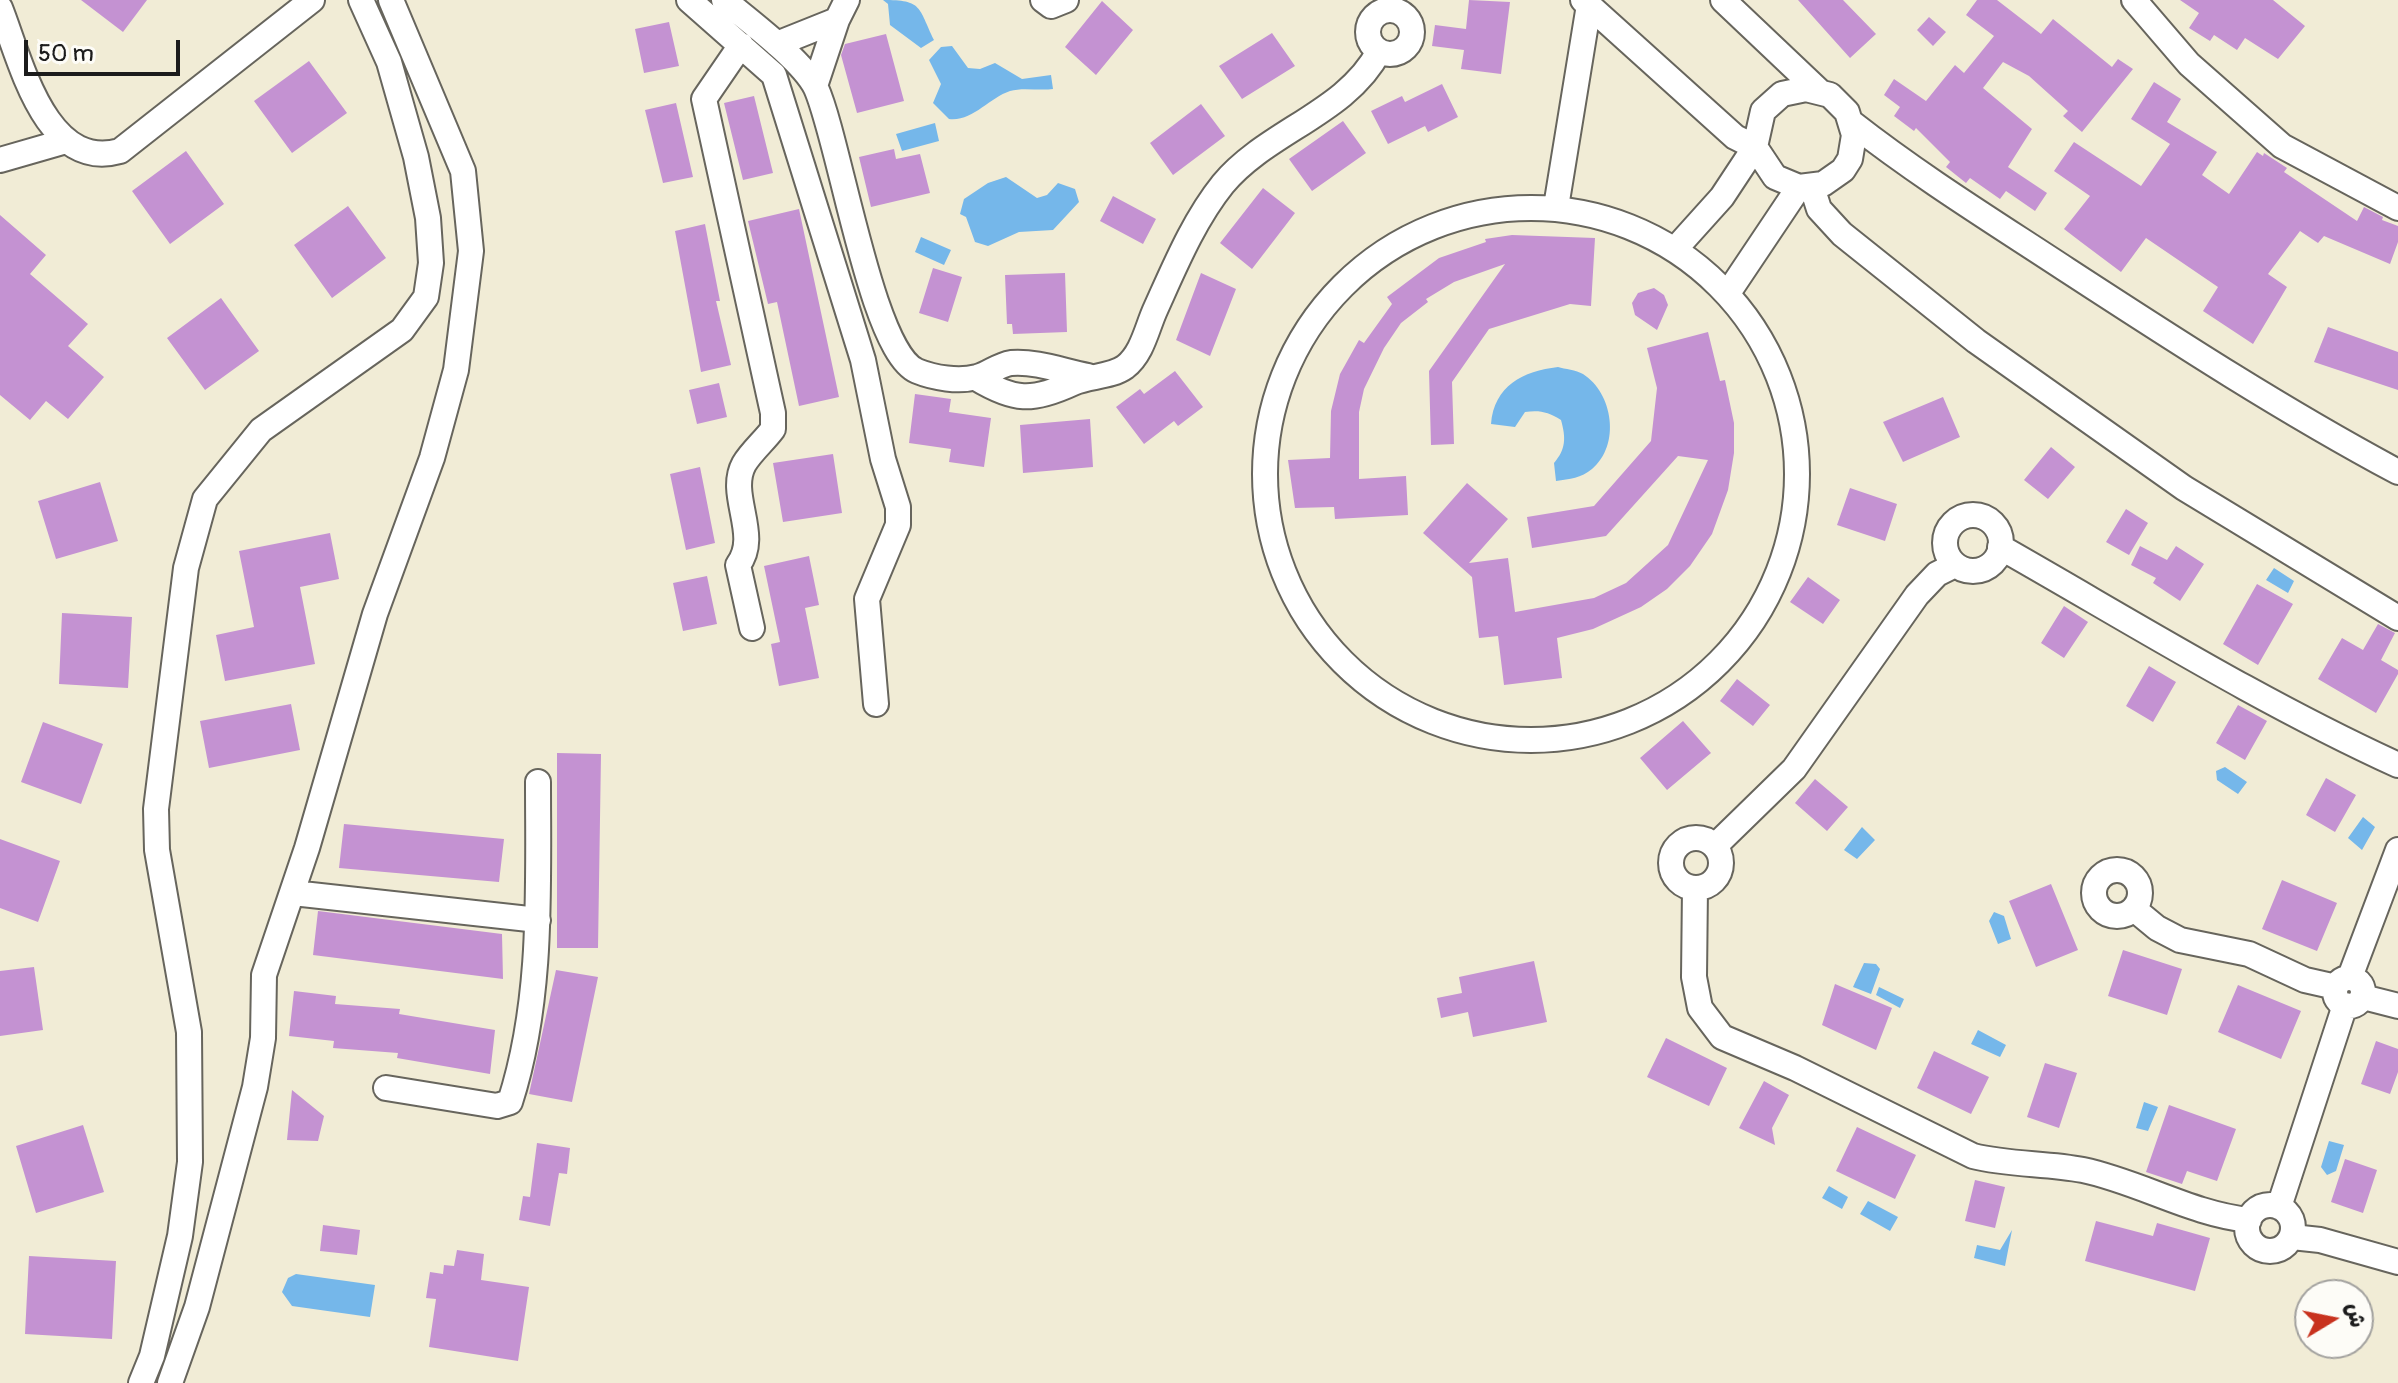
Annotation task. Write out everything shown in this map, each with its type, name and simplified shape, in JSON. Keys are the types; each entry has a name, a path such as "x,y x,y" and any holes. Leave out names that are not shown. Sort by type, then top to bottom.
{"street":[{"path":"0,8 34,100 66,141 106,155 120,151 312,0"},
{"path":"141,1383 152,1356 180,1236 190,1162 189,1032 157,850 156,809 186,568 205,499 261,430 402,330 426,297 431,263 428,218 416,157 389,62 361,0"},
{"path":"170,1383 197,1307 255,1087 263,1038 264,975 293,893 375,614 432,458 456,370 470,266 470,213 463,171 391,0"},
{"path":"689,0 774,75 863,360 883,459 898,507 898,525 867,599 876,704"},
{"path":"724,0 777,44 815,86 881,315 897,354 913,369 935,377 976,378 1007,364 1031,363 1088,376"},
{"path":"1043,0 1051,6 1066,0"},
{"path":"1723,0 1819,91 1840,103 1852,123 1916,173 2300,420 2398,472"},
{"path":"2134,0 2189,64 2282,146 2398,208"},
{"path":"1586,3 1630,38 1735,137 1755,147 1775,177 1805,187 1823,184 1843,170 1853,148 1852,123"},
{"path":"1556,207 1586,3"},
{"path":"1389,5 1409,20 1411,39 1398,53 1379,51 1372,44 1370,25 1389,5"},
{"path":"777,44 842,10"},
{"path":"815,86 842,10"},
{"path":"741,45 704,99 773,413 773,429 744,464 740,480 747,539 746,554 738,565 752,628"},
{"path":"976,378 1003,394 1022,397 1043,395 1088,376 1114,373 1134,359 1189,238 1224,183 1286,131 1332,102 1367,74 1379,51"},
{"path":"1677,247 1722,197 1755,147 1758,123 1771,102 1794,90 1819,91"},
{"path":"0,160 66,141"},
{"path":"1728,293 1805,187"},
{"path":"1805,187 1819,209 1842,234 1976,341 2184,488 2398,618"},
{"path":"1556,207 1601,215 1677,247 1728,293 1761,338 1788,408 1796,441 1797,496 1787,550 1766,601 1743,635 1696,684 1650,714 1599,733 1531,741 1490,738 1437,725 1388,700 1346,666 1310,624 1289,586 1269,523 1265,468 1271,413 1289,361 1310,326 1354,273 1398,241 1448,219 1501,208 1556,207"},
{"path":"2000,547 1988,567 1966,571 1955,565 1945,547 1950,527 1957,520 1978,516 1988,520 1995,527 2000,547 2129,625 2311,725 2398,765"},
{"path":"1715,846 1794,769 1917,595 1937,574 1955,565"},
{"path":"386,1088 497,1106 510,1102 528,1025 538,920 538,782"},
{"path":"1698,837 1715,846 1720,854 1719,874 1713,882 1695,888 1677,880 1672,871 1673,852 1688,838 1698,837"},
{"path":"2279,1207 2348,992 2398,850"},
{"path":"1695,888 1694,977 1700,1008 1722,1037 1795,1068 1973,1156 1996,1162 2083,1170 2222,1217 2249,1220"},
{"path":"293,893 538,920"},
{"path":"2134,909 2157,928 2180,940 2249,954 2305,980 2398,1006"},
{"path":"2261,1207 2279,1207 2292,1219 2292,1237 2280,1250 2262,1250 2249,1238 2249,1220 2261,1207"},
{"path":"2292,1237 2320,1240 2398,1262"}],"water":[{"path":"883,0 906,2 918,8 934,40 921,48 890,25 888,4"},
{"path":"952,46 968,68 980,69 995,63 1022,79 1051,75 1053,89 1010,91 965,117 949,119 933,103 941,84 929,60 941,47"},
{"path":"935,123 939,141 902,151 896,134"},
{"path":"1006,177 1037,198 1047,195 1058,183 1075,189 1079,202 1053,230 1019,232 988,246 975,242 966,217 960,214 964,199 988,183"},
{"path":"921,237 951,250 944,265 915,252"},
{"path":"1558,367 1583,374 1601,393 1607,406 1610,433 1601,459 1592,469 1571,479 1556,481 1554,463 1564,443 1561,420 1544,412 1530,411 1525,412 1515,427 1491,424 1498,400 1512,383 1533,372"},
{"path":"2274,568 2294,581 2288,593 2266,580"},
{"path":"2225,767 2247,782 2238,794 2217,780 2216,771"},
{"path":"2363,817 2375,827 2362,850 2348,838"},
{"path":"1862,827 1875,840 1857,859 1844,850"},
{"path":"1994,912 2004,916 2011,939 1998,944 1989,921"},
{"path":"1864,963 1876,964 1880,969 1871,994 1853,987"},
{"path":"1879,987 1904,999 1900,1008 1876,995"},
{"path":"1978,1030 2006,1045 2000,1057 1971,1044"},
{"path":"2144,1102 2158,1107 2148,1131 2136,1128"},
{"path":"2329,1141 2344,1145 2336,1171 2327,1175 2321,1167"},
{"path":"1829,1186 1848,1197 1842,1209 1822,1198"},
{"path":"1868,1201 1898,1217 1890,1231 1860,1214"},
{"path":"2012,1230 2005,1266 1974,1258 1977,1245 2000,1250"},
{"path":"296,1274 375,1285 370,1317 292,1306 282,1292 288,1278"}],"building":[{"path":"81,0 147,0 123,32"},
{"path":"1469,0 1510,2 1501,74 1461,69 1464,50 1432,46 1435,25 1466,29"},
{"path":"1798,0 1843,0 1876,34 1850,58"},
{"path":"1977,0 1997,0 2041,34 2053,19 2112,67 2118,59 2133,69 2082,132 2063,116 2068,111 2029,76 2003,62 1983,88 2032,129 2008,167 2047,193 2035,211 2006,191 2000,199 1970,178 1966,183 1946,167 1950,162 1916,128 1914,131 1894,116 1900,107 1884,95 1894,79 1926,101 1955,65 1964,73 1994,36 1966,15"},
{"path":"2180,0 2273,0 2305,26 2278,59 2245,38 2237,50 2214,35 2210,41 2189,28 2199,13"},
{"path":"1102,1 1133,30 1096,75 1065,47"},
{"path":"1929,17 1946,32 1933,46 1917,30"},
{"path":"669,22 679,66 644,73 635,29"},
{"path":"1272,33 1295,66 1242,99 1219,66"},
{"path":"886,34 904,101 857,113 841,55 845,44"},
{"path":"309,61 347,113 292,153 254,101"},
{"path":"2154,82 2181,99 2167,122 2217,152 2202,175 2229,194 2257,152 2263,156 2264,153 2287,168 2284,172 2357,221 2364,207 2383,217 2382,220 2398,226 2398,242 2390,264 2324,236 2318,243 2300,231 2268,274 2287,287 2253,344 2203,311 2218,287 2146,238 2121,272 2064,229 2090,196 2054,171 2074,142 2141,186 2170,144 2131,119"},
{"path":"1442,84 1458,117 1428,132 1425,126 1388,144 1371,111 1402,96 1405,102"},
{"path":"754,96 773,173 743,180 724,103"},
{"path":"676,103 693,177 663,183 645,110"},
{"path":"1201,104 1225,136 1173,175 1150,143"},
{"path":"1343,121 1366,153 1312,191 1289,159"},
{"path":"894,149 896,159 920,154 930,193 871,207 859,157"},
{"path":"186,151 224,204 170,244 132,191"},
{"path":"1263,188 1295,213 1252,269 1220,243"},
{"path":"1113,196 1156,219 1143,244 1100,221"},
{"path":"348,206 386,258 332,298 294,245"},
{"path":"799,209 839,397 799,406 777,302 768,304 748,221"},
{"path":"0,215 46,255 30,274 88,324 68,346 104,377 68,419 46,401 30,420 0,395"},
{"path":"705,224 720,301 716,301 731,365 701,372 675,231"},
{"path":"1512,235 1595,238 1591,306 1570,304 1489,329 1452,382 1454,444 1431,445 1429,371 1505,264 1454,282 1426,299 1428,302 1401,323 1384,348 1364,389 1359,412 1359,479 1406,476 1408,515 1335,519 1334,507 1295,508 1288,460 1330,458 1331,411 1340,374 1359,340 1364,343 1392,304 1387,297 1439,258 1486,242 1485,239"},
{"path":"933,268 962,277 948,322 919,313"},
{"path":"1065,273 1067,332 1013,334 1012,324 1007,324 1005,275"},
{"path":"1201,273 1236,289 1210,356 1176,340"},
{"path":"1654,288 1664,295 1668,305 1657,330 1635,315 1632,303 1638,293"},
{"path":"221,298 259,351 205,390 167,338"},
{"path":"2328,327 2398,352 2398,390 2314,362"},
{"path":"1708,332 1720,381 1725,380 1734,423 1734,453 1728,490 1712,534 1690,566 1667,589 1641,607 1593,629 1557,638 1562,678 1504,685 1498,636 1479,638 1472,577 1423,533 1467,483 1508,519 1469,563 1508,558 1515,612 1594,598 1626,583 1668,545 1708,460 1678,456 1606,536 1532,548 1527,517 1594,506 1651,441 1657,388 1647,348"},
{"path":"1175,371 1203,407 1178,426 1174,421 1144,444 1116,407 1140,389 1144,394"},
{"path":"719,383 727,417 697,424 689,390"},
{"path":"915,394 951,399 949,412 991,418 984,467 949,462 951,449 909,443"},
{"path":"1943,397 1960,437 1903,462 1883,422"},
{"path":"1090,419 1093,467 1023,473 1020,425"},
{"path":"2051,447 2075,467 2048,499 2024,480"},
{"path":"833,454 842,513 783,522 773,463"},
{"path":"700,467 715,543 686,550 670,474"},
{"path":"100,482 118,541 56,559 38,501"},
{"path":"1850,488 1897,504 1885,541 1837,525"},
{"path":"2126,509 2148,523 2129,555 2106,542"},
{"path":"330,533 339,579 300,587 315,664 225,681 216,635 254,627 239,551"},
{"path":"2140,546 2167,560 2176,546 2204,564 2180,601 2153,583 2156,578 2131,565"},
{"path":"809,556 819,605 805,608 819,678 779,686 771,644 780,642 764,566"},
{"path":"707,576 717,624 683,631 673,583"},
{"path":"1808,577 1840,600 1823,624 1790,602"},
{"path":"2257,584 2293,604 2258,665 2223,644"},
{"path":"2064,606 2088,622 2064,658 2041,643"},
{"path":"62,613 132,617 128,688 59,684"},
{"path":"2378,624 2395,633 2381,660 2398,670 2398,674 2376,713 2318,679 2342,638 2363,650"},
{"path":"2149,666 2176,682 2153,722 2126,706"},
{"path":"1737,679 1770,705 1753,726 1720,701"},
{"path":"291,704 300,750 209,768 200,721"},
{"path":"2238,705 2267,721 2245,760 2216,743"},
{"path":"1683,721 1711,753 1667,790 1640,758"},
{"path":"43,722 103,744 81,804 21,782"},
{"path":"557,753 601,754 598,948 557,948"},
{"path":"2326,778 2356,795 2335,832 2306,815"},
{"path":"1815,779 1848,807 1827,831 1795,803"},
{"path":"344,824 504,839 499,882 339,868"},
{"path":"0,839 60,861 38,922 0,908"},
{"path":"2282,880 2337,903 2317,951 2262,929"},
{"path":"2051,884 2078,950 2036,967 2009,901"},
{"path":"318,911 502,934 503,979 313,955"},
{"path":"2123,950 2182,969 2167,1015 2108,996"},
{"path":"1534,961 1547,1022 1473,1037 1468,1012 1441,1018 1437,998 1462,993 1459,977"},
{"path":"34,967 43,1030 0,1036 0,971"},
{"path":"556,970 598,977 572,1102 529,1094"},
{"path":"1835,984 1892,1008 1876,1050 1822,1025"},
{"path":"2238,985 2301,1011 2281,1059 2218,1032"},
{"path":"294,991 336,996 335,1004 400,1009 399,1014 495,1030 490,1074 397,1058 398,1053 333,1048 334,1041 289,1036"},
{"path":"1666,1038 1727,1068 1709,1106 1647,1077"},
{"path":"2376,1041 2398,1049 2398,1072 2390,1094 2361,1084"},
{"path":"1934,1051 1989,1077 1971,1114 1917,1088"},
{"path":"2045,1063 2077,1073 2059,1128 2027,1117"},
{"path":"1764,1081 1789,1095 1772,1128 1775,1145 1739,1128"},
{"path":"292,1090 324,1116 318,1141 287,1140"},
{"path":"2169,1105 2236,1129 2217,1181 2187,1171 2182,1184 2146,1172"},
{"path":"83,1125 104,1192 36,1213 16,1146"},
{"path":"1857,1127 1916,1155 1895,1199 1836,1171"},
{"path":"537,1143 570,1148 567,1174 559,1173 550,1226 519,1220 523,1196 530,1197"},
{"path":"2345,1159 2377,1170 2363,1213 2331,1202"},
{"path":"1975,1180 2005,1187 1995,1228 1965,1221"},
{"path":"2096,1221 2153,1236 2157,1223 2210,1238 2195,1291 2085,1261"},
{"path":"323,1225 360,1230 357,1255 320,1251"},
{"path":"457,1250 484,1254 481,1280 529,1287 518,1361 429,1347 436,1299 426,1298 430,1272 443,1274 444,1265 454,1266"},
{"path":"29,1256 116,1261 112,1339 25,1334"}]}
